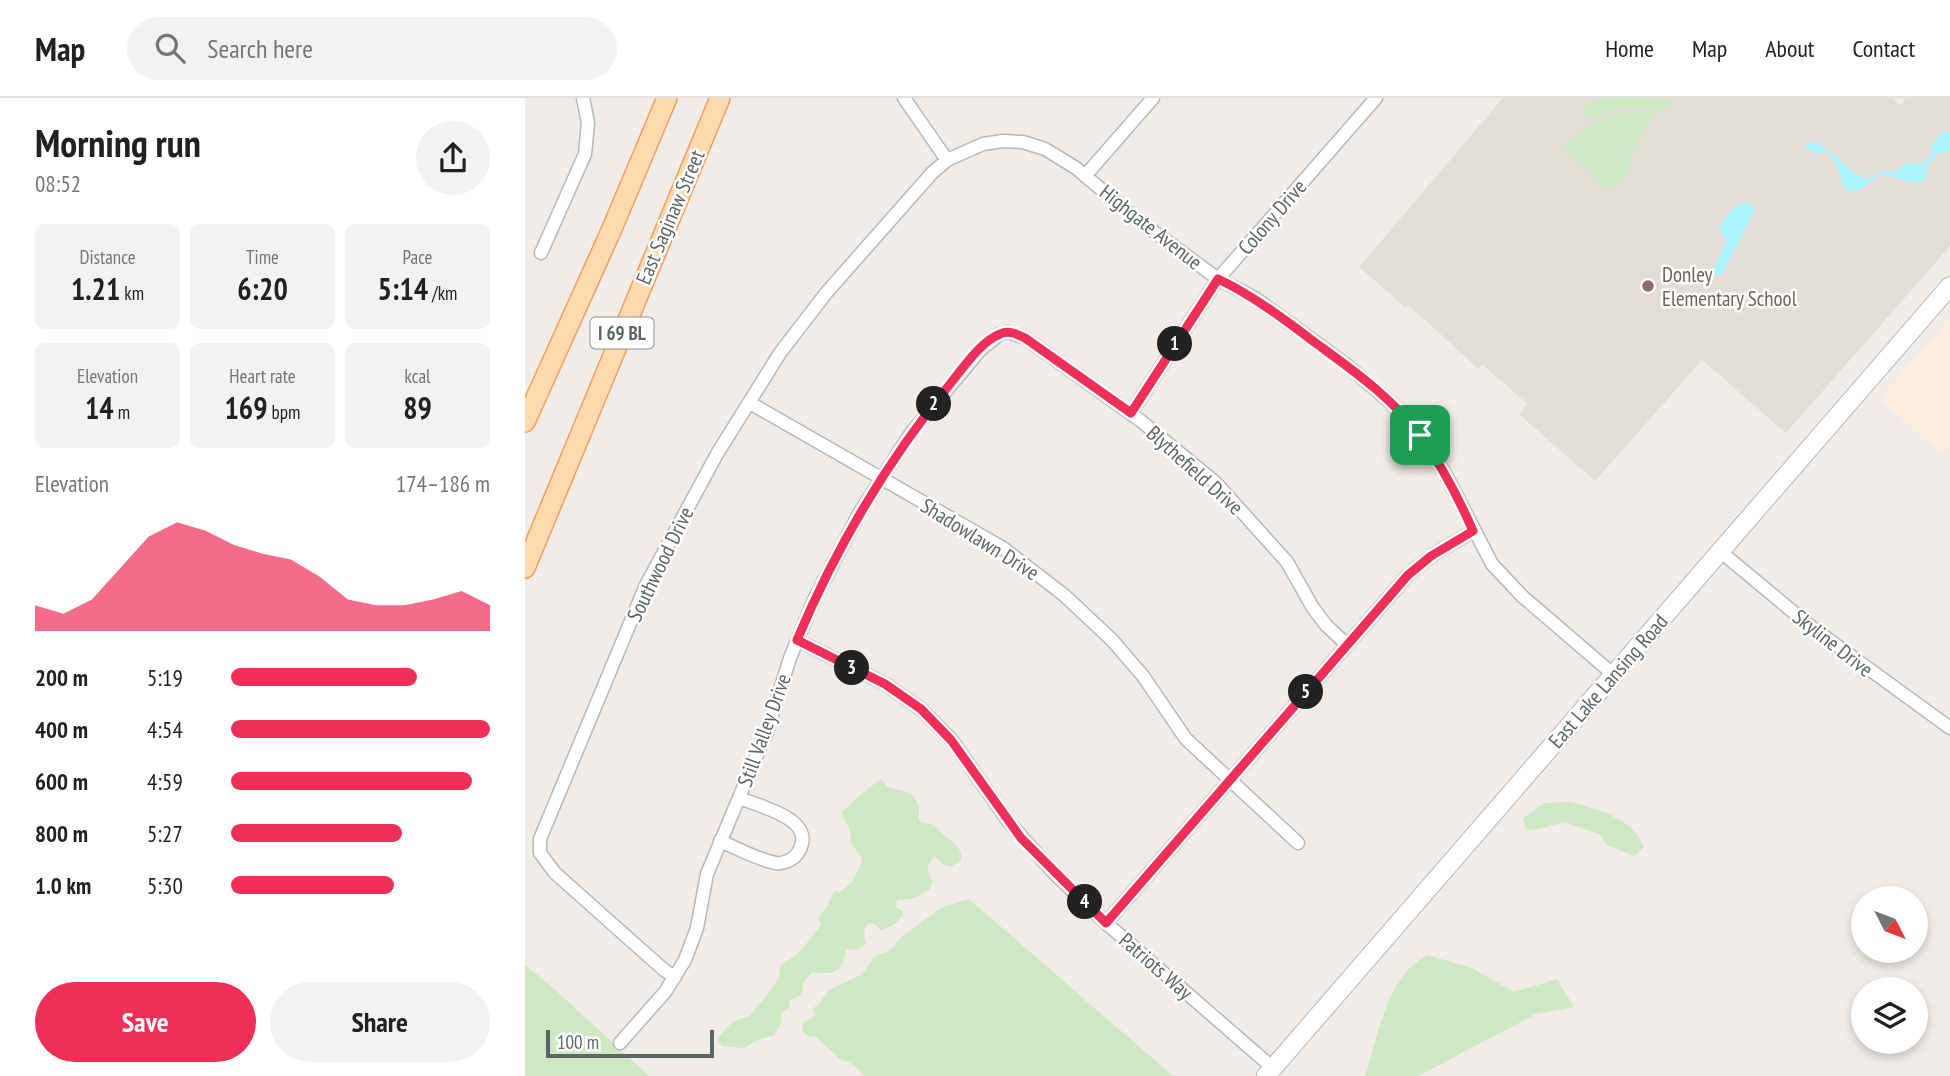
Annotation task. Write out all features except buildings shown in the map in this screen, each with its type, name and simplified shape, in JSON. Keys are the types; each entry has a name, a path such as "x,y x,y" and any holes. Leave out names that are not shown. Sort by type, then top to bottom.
{"main road":[{"name":"I 69 BL","path":"525,422 667,98"},
{"name":"East Saginaw Street","path":"525,568 720,98"},
{"name":"East Lake Lansing Road","path":"1270,1072 1950,286"}],"street":[{"path":"541,253 585,154 588,123 583,98"},
{"path":"904,98 947,160"},
{"path":"1085,176 1153,98"},
{"name":"Colony Drive","path":"1131,413 1218,279 1376,98"},
{"name":"Highgate Avenue","path":"947,160 983,144 1003,141 1023,142 1045,149 1062,158 1134,217 1218,279 1255,298 1348,366 1390,402 1420,435 1445,473 1492,564 1522,596 1614,675"},
{"name":"Southwood Drive","path":"675,977 555,873 540,853 540,839 646,585 717,454 780,353 827,292 932,173 947,160"},
{"name":"Blythefield Drive","path":"1009,332 1025,338 1131,413 1216,483 1287,562 1313,608 1347,645"},
{"name":"Still Valley Drive","path":"619,1043 675,977 691,946 707,874 767,732 797,640 839,549 911,433 963,368 993,338 1009,332"},
{"name":"Shadowlawn Drive","path":"750,403 1003,548 1036,571 1112,640 1143,676 1186,739 1299,843"},
{"path":"1106,923 1408,575 1431,556 1473,531"},
{"name":"Skyline Drive","path":"1721,552 1849,656 1950,729"},
{"name":"Patriots Way","path":"797,640 885,684 921,709 951,740 1021,838 1106,923 1270,1072"},
{"path":"720,841 777,863 790,860 801,848 802,836 797,824 739,798"}],"shaded area":[{"name":"Donley Elementary School","path":"1503,98 1893,98 1900,105 1906,98 1950,98 1950,246 1786,433 1702,360 1595,481 1519,414 1527,404 1483,365 1478,368 1408,305 1406,308 1359,267"},
{"path":"1950,318 1950,446 1942,455 1879,399"}],"green space":[{"path":"1601,98 1673,98 1662,115 1653,110 1635,107 1606,112 1588,120 1581,107"},
{"path":"1639,110 1655,112 1628,160 1632,164 1623,178 1609,191 1563,148 1579,132 1597,121"},
{"path":"881,779 889,788 904,791 915,798 919,820 935,825 961,852 961,860 951,867 944,865 934,856 927,868 932,881 930,889 916,898 897,900 896,907 903,911 903,916 892,926 881,930 875,924 867,925 864,932 866,944 856,950 846,949 843,962 836,970 826,973 812,972 803,983 802,995 791,999 790,1007 782,1013 780,1026 774,1035 744,1048 722,1046 717,1039 732,1022 749,1016 779,978 780,966 799,953 821,925 818,918 828,906 830,898 836,891 839,893 852,882 862,862 851,843 850,830 841,813"},
{"path":"1571,802 1604,812 1623,822 1639,837 1644,847 1634,856 1607,845 1599,834 1565,822 1535,830 1526,829 1523,818 1544,803"},
{"path":"969,899 1173,1076 864,1076 816,1037 808,1036 802,1031 803,1023 816,1015 812,1009 829,990 861,975 874,957 890,950 903,936 941,908"},
{"path":"1427,955 1472,968 1514,992 1557,979 1574,1007 1536,1014 1418,1076 1365,1076 1385,1009 1393,993 1413,965"},
{"path":"525,965 551,986 649,1076 525,1076"}],"water":[{"path":"1943,131 1950,132 1950,151 1937,154 1927,167 1928,174 1923,181 1911,182 1878,175 1855,191 1844,187 1837,165 1827,151 1817,154 1805,146 1810,142 1826,148 1852,171 1868,179 1881,172 1896,173 1908,164 1924,164 1933,152 1931,146"},
{"path":"1745,203 1756,208 1722,274 1718,276 1711,272 1726,244 1719,228 1733,208"}],"place":[{"name":"Donley Elementary School","path":"1648,286"}],"route":[{"path":"1218,279 1255,298 1348,366 1390,402 1420,435 1446,475 1473,531 1431,556 1408,575 1106,923 1021,838 940,726 912,701 885,684 797,640 839,549 881,478 934,403 981,349 1000,334 1016,333 1025,338 1131,413 1218,279"}]}
